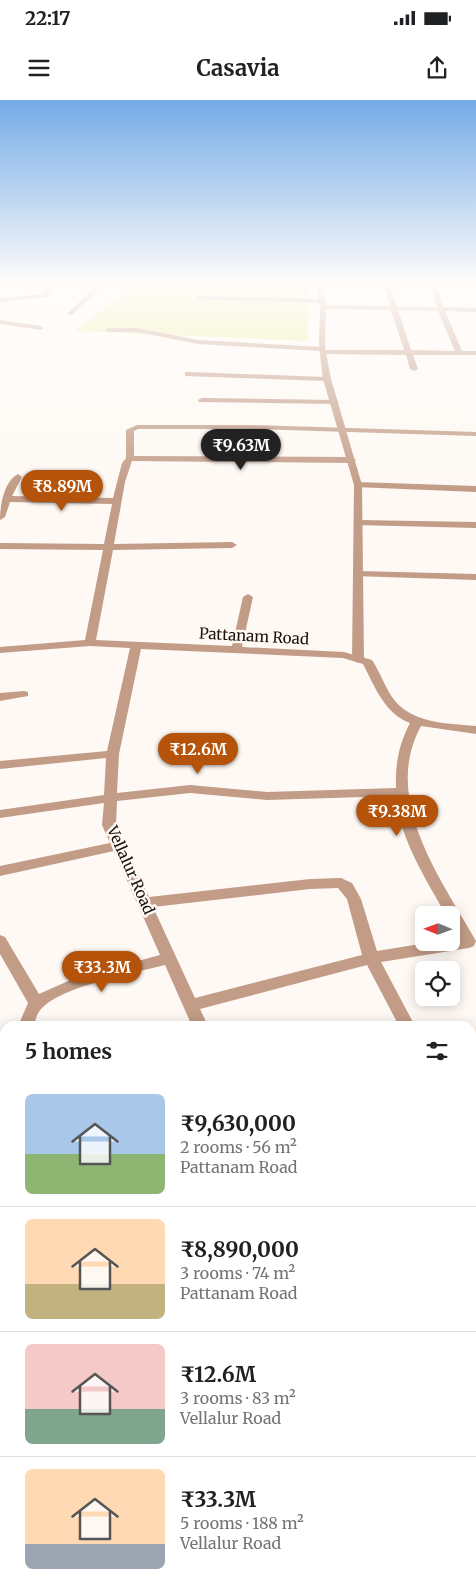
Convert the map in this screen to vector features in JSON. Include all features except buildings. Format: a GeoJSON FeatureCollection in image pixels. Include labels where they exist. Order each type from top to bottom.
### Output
{"type":"FeatureCollection","features":[{"type":"Feature","properties":{"kind":"street"},"geometry":{"type":"LineString","coordinates":[[318,351],[476,353]]}},
{"type":"Feature","properties":{"kind":"street"},"geometry":{"type":"LineString","coordinates":[[323,351],[327,379],[344,430],[358,485],[358,660]]}},
{"type":"Feature","properties":{"kind":"street"},"geometry":{"type":"LineString","coordinates":[[408,352],[414,369]]}},
{"type":"Feature","properties":{"kind":"street"},"geometry":{"type":"LineString","coordinates":[[188,374],[327,379]]}},
{"type":"Feature","properties":{"kind":"street"},"geometry":{"type":"LineString","coordinates":[[202,400],[335,402]]}},
{"type":"Feature","properties":{"kind":"street"},"geometry":{"type":"LineString","coordinates":[[90,643],[126,463],[130,458],[130,430],[137,428],[344,430],[476,434]]}},
{"type":"Feature","properties":{"kind":"street"},"geometry":{"type":"LineString","coordinates":[[130,458],[352,460]]}},
{"type":"Feature","properties":{"kind":"street"},"geometry":{"type":"LineString","coordinates":[[0,517],[6,499],[18,477]]}},
{"type":"Feature","properties":{"kind":"street"},"geometry":{"type":"LineString","coordinates":[[358,485],[476,489]]}},
{"type":"Feature","properties":{"kind":"street"},"geometry":{"type":"LineString","coordinates":[[6,499],[118,501]]}},
{"type":"Feature","properties":{"kind":"street"},"geometry":{"type":"LineString","coordinates":[[358,523],[476,526]]}},
{"type":"Feature","properties":{"kind":"street"},"geometry":{"type":"LineString","coordinates":[[0,546],[232,545]]}},
{"type":"Feature","properties":{"kind":"street"},"geometry":{"type":"LineString","coordinates":[[358,574],[476,577]]}},
{"type":"Feature","properties":{"kind":"street"},"geometry":{"type":"LineString","coordinates":[[236,651],[248,597]]}},
{"type":"Feature","properties":{"kind":"street","name":"Pattanam Road"},"geometry":{"type":"LineString","coordinates":[[0,650],[90,643],[344,655],[368,662],[385,696],[402,715],[436,726],[476,730]]}},
{"type":"Feature","properties":{"kind":"street","name":"Vellalur Road"},"geometry":{"type":"LineString","coordinates":[[136,646],[113,754],[109,825],[198,1021]]}},
{"type":"Feature","properties":{"kind":"street"},"geometry":{"type":"LineString","coordinates":[[0,697],[24,694]]}},
{"type":"Feature","properties":{"kind":"street"},"geometry":{"type":"LineString","coordinates":[[191,1005],[371,958],[469,942],[412,840],[400,792],[405,747],[418,720]]}},
{"type":"Feature","properties":{"kind":"street"},"geometry":{"type":"LineString","coordinates":[[0,765],[113,754]]}},
{"type":"Feature","properties":{"kind":"street"},"geometry":{"type":"LineString","coordinates":[[0,814],[190,788],[267,796],[400,792]]}},
{"type":"Feature","properties":{"kind":"street"},"geometry":{"type":"LineString","coordinates":[[0,871],[118,846]]}},
{"type":"Feature","properties":{"kind":"street"},"geometry":{"type":"LineString","coordinates":[[145,902],[310,884],[341,883],[347,887],[354,899],[371,958],[404,1021]]}},
{"type":"Feature","properties":{"kind":"street"},"geometry":{"type":"LineString","coordinates":[[0,941],[36,1003]]}},
{"type":"Feature","properties":{"kind":"street"},"geometry":{"type":"LineString","coordinates":[[27,1021],[36,1003],[55,991],[170,958]]}}]}
